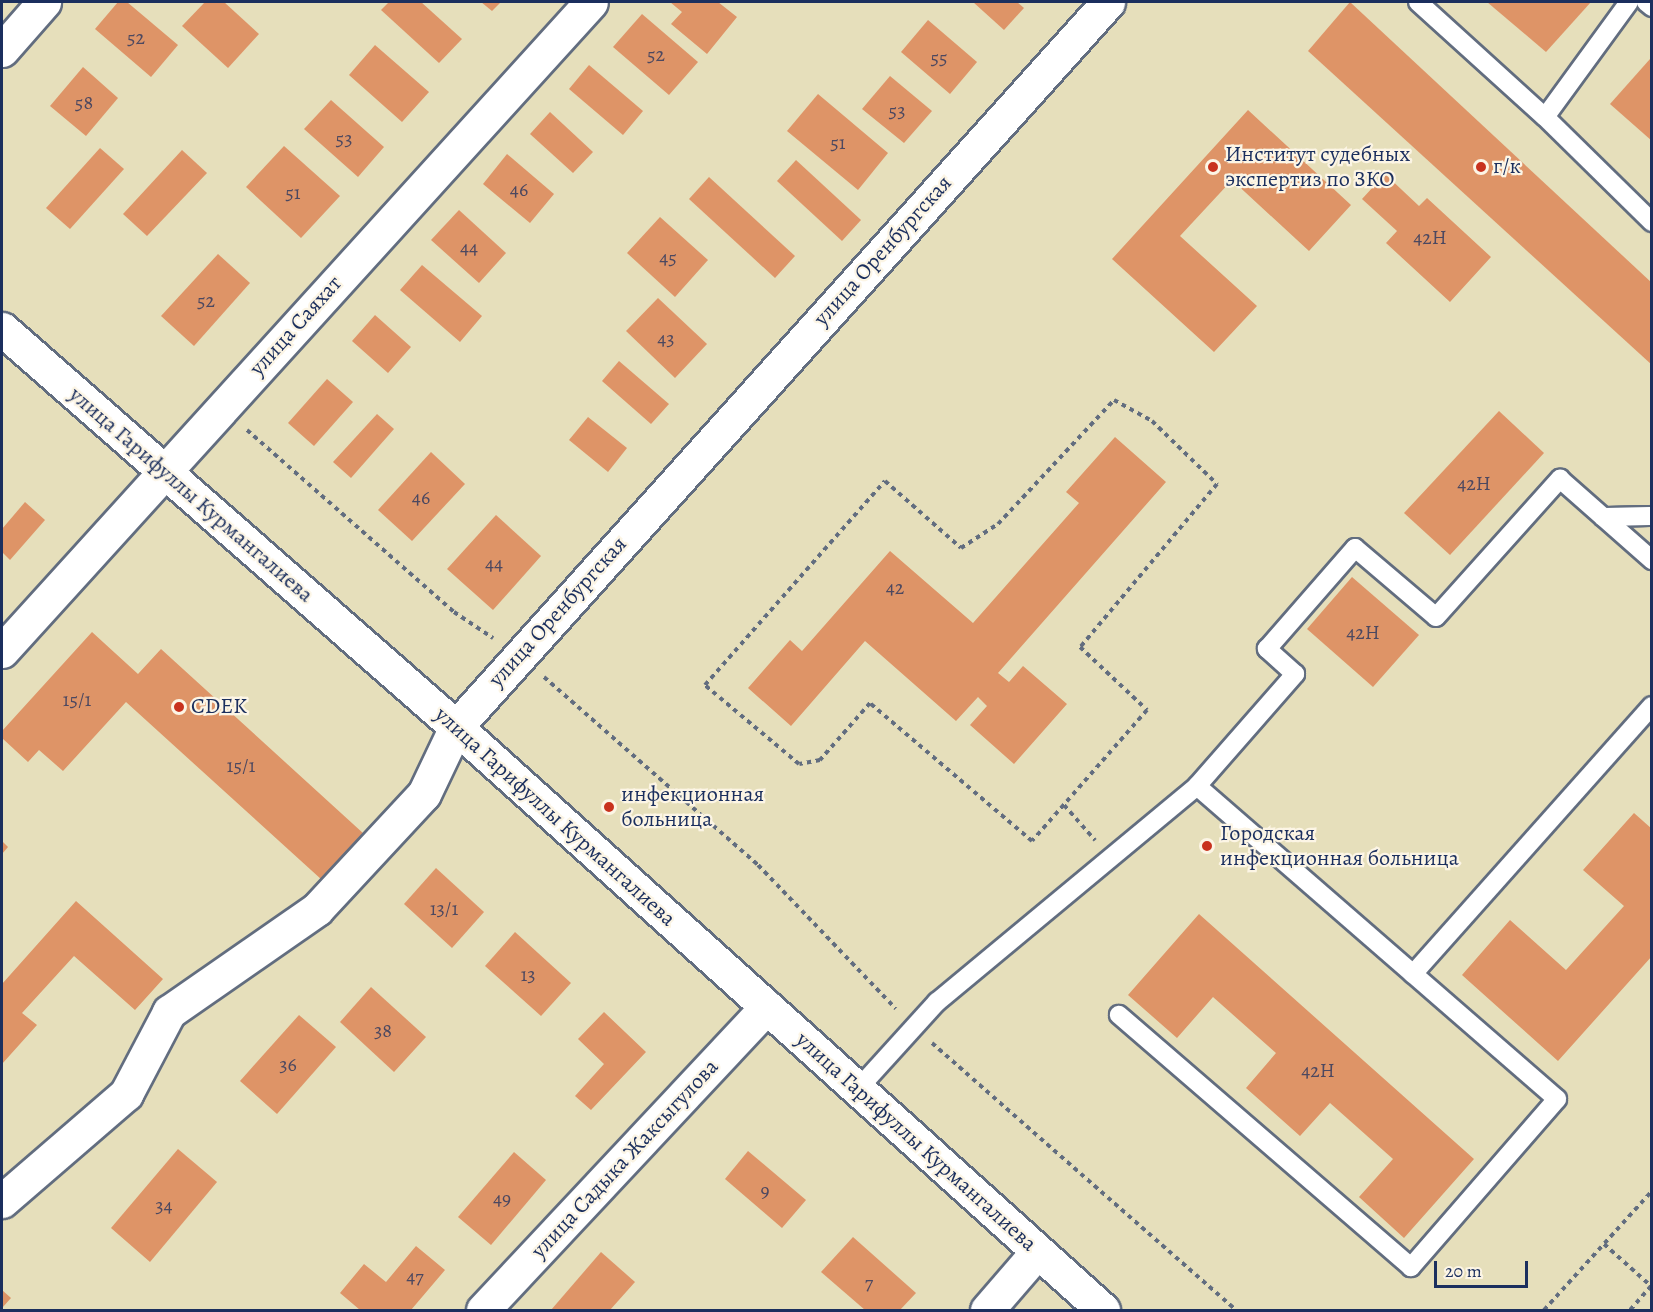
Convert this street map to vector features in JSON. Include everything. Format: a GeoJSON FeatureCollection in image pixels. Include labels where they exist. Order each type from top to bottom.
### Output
{"type":"FeatureCollection","features":[{"type":"Feature","properties":{"kind":"street"},"geometry":{"type":"LineString","coordinates":[[2,50],[44,2]]}},
{"type":"Feature","properties":{"kind":"street","name":"улица Саяхат"},"geometry":{"type":"LineString","coordinates":[[2,651],[591,2]]}},
{"type":"Feature","properties":{"kind":"street","name":"улица Оренбургская"},"geometry":{"type":"LineString","coordinates":[[2,1201],[126,1094],[169,1012],[317,909],[424,794],[456,727],[518,655],[1108,2]]}},
{"type":"Feature","properties":{"kind":"street","name":"улица Гарифуллы Курмангалиева"},"geometry":{"type":"LineString","coordinates":[[2,329],[456,727],[1103,1311]]}},
{"type":"Feature","properties":{"kind":"street","name":"улица Садыка Жаксыгулова"},"geometry":{"type":"LineString","coordinates":[[483,1311],[766,1008]]}},
{"type":"Feature","properties":{"kind":"street"},"geometry":{"type":"LineString","coordinates":[[987,1311],[1037,1252]]}},
{"type":"Feature","properties":{"kind":"lane"},"geometry":{"type":"LineString","coordinates":[[1418,2],[1545,117],[1652,222]]}},
{"type":"Feature","properties":{"kind":"lane"},"geometry":{"type":"LineString","coordinates":[[1545,117],[1629,2]]}},
{"type":"Feature","properties":{"kind":"lane"},"geometry":{"type":"LineString","coordinates":[[1646,2],[1652,7]]}},
{"type":"Feature","properties":{"kind":"lane"},"geometry":{"type":"LineString","coordinates":[[858,1089],[937,1002],[1197,786],[1295,674],[1267,649],[1355,548],[1436,617],[1560,478],[1652,560]]}},
{"type":"Feature","properties":{"kind":"lane"},"geometry":{"type":"LineString","coordinates":[[1603,517],[1652,516]]}},
{"type":"Feature","properties":{"kind":"lane"},"geometry":{"type":"LineString","coordinates":[[1413,974],[1652,706]]}},
{"type":"Feature","properties":{"kind":"lane"},"geometry":{"type":"LineString","coordinates":[[1119,1015],[1411,1268],[1557,1099],[1197,786]]}},
{"type":"Feature","properties":{"kind":"path"},"geometry":{"type":"LineString","coordinates":[[1114,400],[1152,421],[1217,484],[1080,647],[1147,710],[1064,805],[1032,841],[870,704],[820,760],[800,764],[705,685],[885,481],[961,548],[998,524],[1114,400]]}},
{"type":"Feature","properties":{"kind":"path"},"geometry":{"type":"LineString","coordinates":[[223,408],[454,612],[518,655],[758,865],[914,1027],[1236,1311]]}},
{"type":"Feature","properties":{"kind":"path"},"geometry":{"type":"LineString","coordinates":[[1064,805],[1111,857]]}},
{"type":"Feature","properties":{"kind":"path"},"geometry":{"type":"LineString","coordinates":[[1544,1311],[1652,1191]]}},
{"type":"Feature","properties":{"kind":"path"},"geometry":{"type":"LineString","coordinates":[[1604,1244],[1651,1286],[1630,1311]]}},
{"type":"Feature","properties":{"kind":"building"},"geometry":{"type":"Polygon","coordinates":[[[118,2],[127,2],[178,45],[151,77],[95,29],[118,2]]]}},
{"type":"Feature","properties":{"kind":"building"},"geometry":{"type":"Polygon","coordinates":[[[205,2],[224,2],[259,34],[228,68],[182,26],[205,2]]]}},
{"type":"Feature","properties":{"kind":"building"},"geometry":{"type":"Polygon","coordinates":[[[389,2],[421,2],[462,39],[439,63],[381,10],[389,2]]]}},
{"type":"Feature","properties":{"kind":"building"},"geometry":{"type":"Polygon","coordinates":[[[481,2],[501,2],[492,11],[481,2]]]}},
{"type":"Feature","properties":{"kind":"building"},"geometry":{"type":"Polygon","coordinates":[[[670,2],[718,2],[737,17],[707,54],[671,24],[682,12],[670,2]]]}},
{"type":"Feature","properties":{"kind":"building"},"geometry":{"type":"Polygon","coordinates":[[[973,2],[1017,2],[1024,8],[1004,30],[973,2]]]}},
{"type":"Feature","properties":{"kind":"building","name":"г/к"},"geometry":{"type":"Polygon","coordinates":[[[1350,2],[1652,283],[1652,365],[1308,51],[1350,2]]]}},
{"type":"Feature","properties":{"kind":"building"},"geometry":{"type":"Polygon","coordinates":[[[1487,2],[1591,2],[1546,52],[1487,2]]]}},
{"type":"Feature","properties":{"kind":"building"},"geometry":{"type":"Polygon","coordinates":[[[642,14],[698,62],[669,95],[613,47],[642,14]]]}},
{"type":"Feature","properties":{"kind":"building"},"geometry":{"type":"Polygon","coordinates":[[[928,20],[977,62],[950,94],[901,52],[928,20]]]}},
{"type":"Feature","properties":{"kind":"building"},"geometry":{"type":"Polygon","coordinates":[[[375,45],[429,92],[402,122],[349,75],[375,45]]]}},
{"type":"Feature","properties":{"kind":"building"},"geometry":{"type":"Polygon","coordinates":[[[1650,59],[1652,60],[1652,141],[1610,104],[1650,59]]]}},
{"type":"Feature","properties":{"kind":"building"},"geometry":{"type":"Polygon","coordinates":[[[589,65],[643,111],[623,135],[569,89],[589,65]]]}},
{"type":"Feature","properties":{"kind":"building"},"geometry":{"type":"Polygon","coordinates":[[[83,67],[118,98],[86,136],[50,106],[83,67]]]}},
{"type":"Feature","properties":{"kind":"building"},"geometry":{"type":"Polygon","coordinates":[[[890,76],[932,111],[904,143],[862,109],[890,76]]]}},
{"type":"Feature","properties":{"kind":"building"},"geometry":{"type":"Polygon","coordinates":[[[818,94],[888,153],[858,190],[787,131],[818,94]]]}},
{"type":"Feature","properties":{"kind":"building"},"geometry":{"type":"Polygon","coordinates":[[[331,100],[384,147],[358,177],[304,129],[331,100]]]}},
{"type":"Feature","properties":{"kind":"building"},"geometry":{"type":"Polygon","coordinates":[[[1248,110],[1351,205],[1309,251],[1232,180],[1180,236],[1257,306],[1214,352],[1112,259],[1248,110]]]}},
{"type":"Feature","properties":{"kind":"building"},"geometry":{"type":"Polygon","coordinates":[[[550,112],[593,152],[573,173],[530,134],[550,112]]]}},
{"type":"Feature","properties":{"kind":"building"},"geometry":{"type":"Polygon","coordinates":[[[284,146],[340,196],[301,238],[246,187],[284,146]]]}},
{"type":"Feature","properties":{"kind":"building"},"geometry":{"type":"Polygon","coordinates":[[[100,148],[124,169],[70,229],[46,208],[100,148]]]}},
{"type":"Feature","properties":{"kind":"building"},"geometry":{"type":"Polygon","coordinates":[[[182,150],[207,173],[147,236],[123,214],[182,150]]]}},
{"type":"Feature","properties":{"kind":"building"},"geometry":{"type":"Polygon","coordinates":[[[507,154],[554,194],[530,223],[483,184],[507,154]]]}},
{"type":"Feature","properties":{"kind":"building"},"geometry":{"type":"Polygon","coordinates":[[[796,160],[861,220],[842,241],[777,181],[796,160]]]}},
{"type":"Feature","properties":{"kind":"building"},"geometry":{"type":"Polygon","coordinates":[[[1385,174],[1419,206],[1427,198],[1491,257],[1450,302],[1386,243],[1397,231],[1362,199],[1385,174]]]}},
{"type":"Feature","properties":{"kind":"building"},"geometry":{"type":"Polygon","coordinates":[[[709,177],[795,256],[775,278],[689,199],[709,177]]]}},
{"type":"Feature","properties":{"kind":"building"},"geometry":{"type":"Polygon","coordinates":[[[459,210],[506,253],[479,283],[431,240],[459,210]]]}},
{"type":"Feature","properties":{"kind":"building"},"geometry":{"type":"Polygon","coordinates":[[[660,217],[708,260],[675,297],[627,253],[660,217]]]}},
{"type":"Feature","properties":{"kind":"building"},"geometry":{"type":"Polygon","coordinates":[[[218,254],[250,283],[194,346],[161,316],[218,254]]]}},
{"type":"Feature","properties":{"kind":"building"},"geometry":{"type":"Polygon","coordinates":[[[422,265],[482,316],[460,342],[400,290],[422,265]]]}},
{"type":"Feature","properties":{"kind":"building"},"geometry":{"type":"Polygon","coordinates":[[[658,298],[707,344],[675,378],[626,331],[658,298]]]}},
{"type":"Feature","properties":{"kind":"building"},"geometry":{"type":"Polygon","coordinates":[[[375,315],[411,347],[388,373],[352,341],[375,315]]]}},
{"type":"Feature","properties":{"kind":"building"},"geometry":{"type":"Polygon","coordinates":[[[619,361],[669,404],[651,424],[602,381],[619,361]]]}},
{"type":"Feature","properties":{"kind":"building"},"geometry":{"type":"Polygon","coordinates":[[[327,379],[353,402],[314,446],[288,423],[327,379]]]}},
{"type":"Feature","properties":{"kind":"building"},"geometry":{"type":"Polygon","coordinates":[[[1499,411],[1544,453],[1450,555],[1404,513],[1499,411]]]}},
{"type":"Feature","properties":{"kind":"building"},"geometry":{"type":"Polygon","coordinates":[[[377,414],[394,429],[351,478],[333,462],[377,414]]]}},
{"type":"Feature","properties":{"kind":"building"},"geometry":{"type":"Polygon","coordinates":[[[588,417],[627,448],[608,472],[569,440],[588,417]]]}},
{"type":"Feature","properties":{"kind":"building"},"geometry":{"type":"Polygon","coordinates":[[[1115,437],[1166,482],[998,673],[1009,682],[1023,666],[1067,704],[1014,764],[970,725],[987,706],[978,697],[956,721],[865,641],[791,726],[748,688],[790,640],[802,651],[890,551],[973,623],[1079,503],[1066,492],[1115,437]]]}},
{"type":"Feature","properties":{"kind":"building"},"geometry":{"type":"Polygon","coordinates":[[[431,452],[465,484],[412,541],[378,510],[431,452]]]}},
{"type":"Feature","properties":{"kind":"building"},"geometry":{"type":"Polygon","coordinates":[[[25,502],[45,520],[10,560],[2,552],[2,529],[25,502]]]}},
{"type":"Feature","properties":{"kind":"building"},"geometry":{"type":"Polygon","coordinates":[[[496,515],[541,556],[493,610],[447,569],[496,515]]]}},
{"type":"Feature","properties":{"kind":"building"},"geometry":{"type":"Polygon","coordinates":[[[1352,577],[1419,635],[1373,687],[1307,629],[1352,577]]]}},
{"type":"Feature","properties":{"kind":"building"},"geometry":{"type":"Polygon","coordinates":[[[92,632],[138,674],[161,649],[364,834],[322,880],[126,702],[63,771],[39,750],[28,762],[2,738],[2,731],[92,632]]]}},
{"type":"Feature","properties":{"kind":"building"},"geometry":{"type":"Polygon","coordinates":[[[1634,813],[1652,829],[1652,956],[1558,1061],[1462,975],[1510,920],[1566,970],[1624,906],[1583,870],[1634,813]]]}},
{"type":"Feature","properties":{"kind":"building"},"geometry":{"type":"Polygon","coordinates":[[[2,841],[8,847],[2,854],[2,841]]]}},
{"type":"Feature","properties":{"kind":"building"},"geometry":{"type":"Polygon","coordinates":[[[436,868],[484,912],[452,948],[404,904],[436,868]]]}},
{"type":"Feature","properties":{"kind":"building"},"geometry":{"type":"Polygon","coordinates":[[[76,901],[163,979],[135,1010],[74,956],[22,1013],[37,1025],[2,1064],[2,984],[76,901]]]}},
{"type":"Feature","properties":{"kind":"building"},"geometry":{"type":"Polygon","coordinates":[[[1199,914],[1474,1159],[1404,1238],[1359,1197],[1393,1159],[1330,1103],[1300,1136],[1246,1088],[1276,1053],[1213,997],[1177,1038],[1128,995],[1199,914]]]}},
{"type":"Feature","properties":{"kind":"building"},"geometry":{"type":"Polygon","coordinates":[[[515,932],[571,983],[541,1016],[485,966],[515,932]]]}},
{"type":"Feature","properties":{"kind":"building"},"geometry":{"type":"Polygon","coordinates":[[[371,987],[426,1037],[394,1072],[340,1022],[371,987]]]}},
{"type":"Feature","properties":{"kind":"building"},"geometry":{"type":"Polygon","coordinates":[[[604,1012],[646,1052],[591,1110],[575,1096],[604,1064],[578,1039],[604,1012]]]}},
{"type":"Feature","properties":{"kind":"building"},"geometry":{"type":"Polygon","coordinates":[[[299,1015],[336,1047],[277,1114],[240,1081],[299,1015]]]}},
{"type":"Feature","properties":{"kind":"building"},"geometry":{"type":"Polygon","coordinates":[[[178,1149],[217,1182],[150,1262],[111,1228],[178,1149]]]}},
{"type":"Feature","properties":{"kind":"building"},"geometry":{"type":"Polygon","coordinates":[[[748,1151],[806,1200],[782,1228],[725,1179],[748,1151]]]}},
{"type":"Feature","properties":{"kind":"building"},"geometry":{"type":"Polygon","coordinates":[[[514,1152],[546,1180],[491,1245],[458,1217],[514,1152]]]}},
{"type":"Feature","properties":{"kind":"building"},"geometry":{"type":"Polygon","coordinates":[[[853,1237],[916,1293],[900,1310],[865,1310],[821,1272],[853,1237]]]}},
{"type":"Feature","properties":{"kind":"building"},"geometry":{"type":"Polygon","coordinates":[[[416,1246],[445,1270],[411,1310],[360,1310],[340,1293],[364,1264],[386,1282],[416,1246]]]}},
{"type":"Feature","properties":{"kind":"building"},"geometry":{"type":"Polygon","coordinates":[[[601,1252],[635,1282],[610,1310],[551,1310],[601,1252]]]}},
{"type":"Feature","properties":{"kind":"building"},"geometry":{"type":"Polygon","coordinates":[[[2,1290],[11,1298],[2,1308],[2,1290]]]}},
{"type":"Feature","properties":{"kind":"place","name":"Институт судебных экспертиз по ЗКО"},"geometry":{"type":"Point","coordinates":[1213,167]}},
{"type":"Feature","properties":{"kind":"place","name":"г/к"},"geometry":{"type":"Point","coordinates":[1481,167]}},
{"type":"Feature","properties":{"kind":"place","name":"CDEK"},"geometry":{"type":"Point","coordinates":[179,707]}},
{"type":"Feature","properties":{"kind":"place","name":"инфекционная больница"},"geometry":{"type":"Point","coordinates":[609,807]}},
{"type":"Feature","properties":{"kind":"place","name":"Городская инфекционная больница"},"geometry":{"type":"Point","coordinates":[1207,846]}}]}
